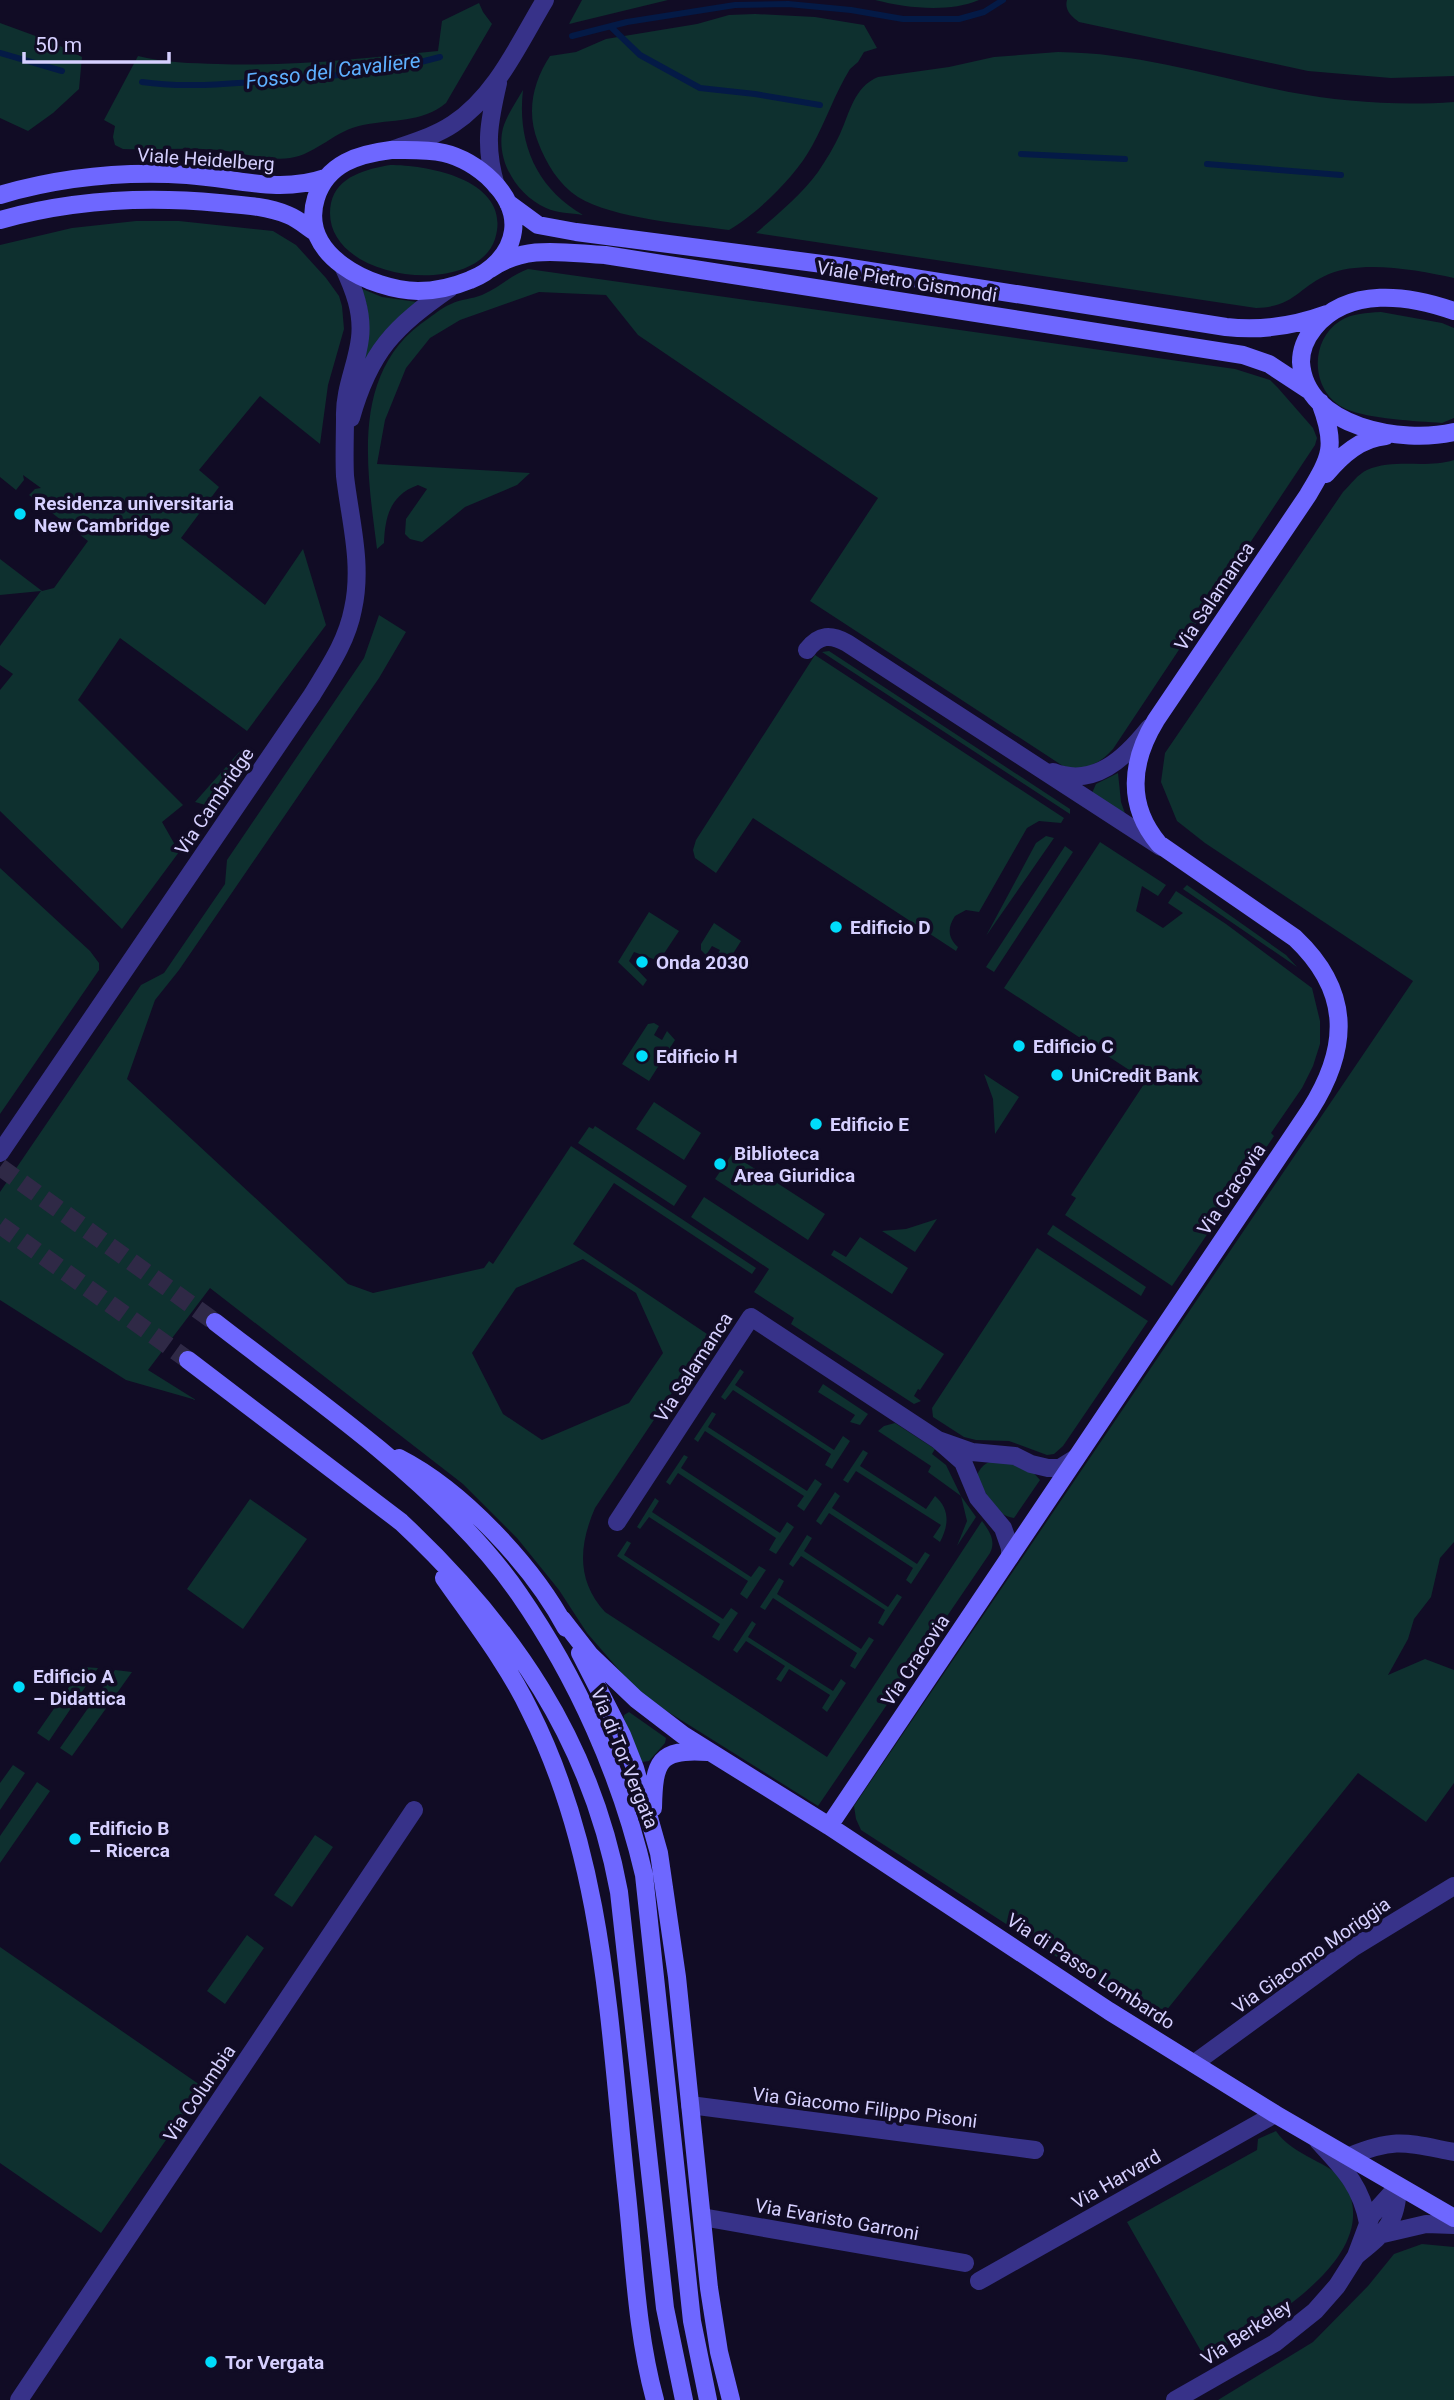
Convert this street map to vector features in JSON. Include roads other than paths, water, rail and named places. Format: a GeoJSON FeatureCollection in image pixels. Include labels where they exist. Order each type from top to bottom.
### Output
{"type":"FeatureCollection","features":[{"type":"Feature","properties":{"kind":"street"},"geometry":{"type":"LineString","coordinates":[[315,232],[313,206],[325,178],[352,158],[391,150],[454,123],[482,99],[499,77],[545,0]]}},
{"type":"Feature","properties":{"kind":"street"},"geometry":{"type":"LineString","coordinates":[[496,186],[488,156],[487,138],[499,77]]}},
{"type":"Feature","properties":{"kind":"street"},"geometry":{"type":"LineString","coordinates":[[0,220],[90,202],[185,201],[237,204],[279,212],[299,220],[315,232],[326,249],[343,266],[369,280],[399,288],[450,288],[490,270],[504,253],[512,236],[513,217],[508,203],[496,186],[475,167],[451,155],[429,150],[391,150]]}},
{"type":"Feature","properties":{"kind":"street","name":"Viale Heidelberg"},"geometry":{"type":"LineString","coordinates":[[0,195],[68,179],[110,175],[187,175],[284,186],[302,185],[325,178]]}},
{"type":"Feature","properties":{"kind":"street","name":"Viale Pietro Gismondi"},"geometry":{"type":"LineString","coordinates":[[508,203],[538,225],[565,231],[838,266],[1226,327],[1255,329],[1284,326],[1327,314],[1345,304],[1373,298],[1404,299],[1454,311]]}},
{"type":"Feature","properties":{"kind":"street","name":"Viale Pietro Gismondi"},"geometry":{"type":"LineString","coordinates":[[490,270],[512,256],[524,253],[605,255],[1243,355],[1269,364],[1337,415],[1356,425],[1397,435]]}},
{"type":"Feature","properties":{"kind":"street","name":"Via Cambridge"},"geometry":{"type":"LineString","coordinates":[[0,1153],[312,695],[343,642],[354,608],[357,574],[345,475],[344,415],[361,325],[355,293],[343,266]]}},
{"type":"Feature","properties":{"kind":"street","name":"Via Cambridge"},"geometry":{"type":"LineString","coordinates":[[346,439],[367,375],[385,343],[405,320],[450,288]]}},
{"type":"Feature","properties":{"kind":"street"},"geometry":{"type":"LineString","coordinates":[[1308,495],[1329,460],[1330,433],[1302,367],[1302,351],[1311,331],[1327,314]]}},
{"type":"Feature","properties":{"kind":"street"},"geometry":{"type":"LineString","coordinates":[[1308,495],[1358,444],[1376,436],[1454,432]]}},
{"type":"Feature","properties":{"kind":"street","name":"Via Salamanca"},"geometry":{"type":"LineString","coordinates":[[1156,720],[1308,495]]}},
{"type":"Feature","properties":{"kind":"street"},"geometry":{"type":"LineString","coordinates":[[807,650],[819,638],[836,637],[1172,855]]}},
{"type":"Feature","properties":{"kind":"street"},"geometry":{"type":"LineString","coordinates":[[1029,762],[1069,777],[1096,774],[1122,757],[1156,720]]}},
{"type":"Feature","properties":{"kind":"street","name":"Via Cracovia"},"geometry":{"type":"LineString","coordinates":[[829,1826],[1310,1110],[1325,1087],[1335,1059],[1339,1032],[1338,1005],[1328,978],[1313,955],[1295,938],[1172,855],[1150,833],[1137,797],[1138,760],[1144,740],[1156,720]]}},
{"type":"Feature","properties":{"kind":"street","name":"Via Salamanca"},"geometry":{"type":"LineString","coordinates":[[617,1522],[751,1317],[938,1440],[963,1462],[978,1498],[1006,1532],[1010,1557]]}},
{"type":"Feature","properties":{"kind":"street","name":"Via di Tor Vergata"},"geometry":{"type":"LineString","coordinates":[[215,1322],[380,1449],[452,1517],[494,1562],[519,1594],[573,1685],[603,1750],[625,1804],[645,1882],[690,2309],[708,2400]]}},
{"type":"Feature","properties":{"kind":"street"},"geometry":{"type":"LineString","coordinates":[[188,1360],[351,1484],[444,1563],[488,1613],[537,1679],[576,1751],[609,1843],[619,1892],[665,2308],[684,2400]]}},
{"type":"Feature","properties":{"kind":"street","name":"Via Salamanca"},"geometry":{"type":"LineString","coordinates":[[938,1440],[972,1452],[1015,1455],[1031,1464],[1048,1468],[1060,1468],[1076,1458]]}},
{"type":"Feature","properties":{"kind":"street"},"geometry":{"type":"LineString","coordinates":[[380,1449],[436,1479],[463,1503],[522,1564],[562,1619]]}},
{"type":"Feature","properties":{"kind":"street"},"geometry":{"type":"LineString","coordinates":[[1031,1464],[1040,1471],[1047,1484],[1047,1502]]}},
{"type":"Feature","properties":{"kind":"street"},"geometry":{"type":"LineString","coordinates":[[991,1514],[1011,1525],[1027,1524],[1035,1519]]}},
{"type":"Feature","properties":{"kind":"street"},"geometry":{"type":"LineString","coordinates":[[416,1537],[499,1657],[529,1709],[558,1775],[587,1867],[601,1946],[641,2318],[655,2400]]}},
{"type":"Feature","properties":{"kind":"street","name":"Via di Tor Vergata"},"geometry":{"type":"LineString","coordinates":[[562,1619],[622,1735],[653,1829],[677,1977],[713,2320],[730,2400]]}},
{"type":"Feature","properties":{"kind":"street","name":"Via di Passo Lombardo"},"geometry":{"type":"LineString","coordinates":[[562,1619],[590,1655],[641,1704],[709,1752],[829,1826],[1110,2011],[1314,2137],[1454,2218]]}},
{"type":"Feature","properties":{"kind":"street"},"geometry":{"type":"LineString","coordinates":[[653,1829],[654,1783],[658,1766],[665,1758],[680,1751],[709,1752]]}},
{"type":"Feature","properties":{"kind":"street","name":"Via Columbia"},"geometry":{"type":"LineString","coordinates":[[19,2400],[414,1810]]}},
{"type":"Feature","properties":{"kind":"street","name":"Via Giacomo Moriggia"},"geometry":{"type":"LineString","coordinates":[[1196,2063],[1354,1947],[1454,1886]]}},
{"type":"Feature","properties":{"kind":"street","name":"Via Giacomo Filippo Pisoni"},"geometry":{"type":"LineString","coordinates":[[690,2105],[1035,2150]]}},
{"type":"Feature","properties":{"kind":"street","name":"Via Harvard"},"geometry":{"type":"LineString","coordinates":[[979,2281],[1275,2113]]}},
{"type":"Feature","properties":{"kind":"street"},"geometry":{"type":"LineString","coordinates":[[1314,2137],[1351,2177],[1362,2200],[1368,2223]]}},
{"type":"Feature","properties":{"kind":"street"},"geometry":{"type":"LineString","coordinates":[[1350,2156],[1379,2144],[1398,2142],[1454,2152]]}},
{"type":"Feature","properties":{"kind":"street","name":"Via Berkeley"},"geometry":{"type":"LineString","coordinates":[[1175,2400],[1264,2349],[1301,2324],[1337,2286],[1356,2256],[1368,2223],[1378,2207],[1398,2186]]}},
{"type":"Feature","properties":{"kind":"street","name":"Via Berkeley"},"geometry":{"type":"LineString","coordinates":[[1356,2256],[1383,2234],[1394,2218],[1398,2186]]}},
{"type":"Feature","properties":{"kind":"street","name":"Via Evaristo Garroni"},"geometry":{"type":"LineString","coordinates":[[702,2217],[965,2263]]}},
{"type":"Feature","properties":{"kind":"street"},"geometry":{"type":"LineString","coordinates":[[1383,2234],[1413,2226],[1454,2225]]}},
{"type":"Feature","properties":{"kind":"waterway","name":"Fosso del Cavaliere"},"geometry":{"type":"LineString","coordinates":[[572,36],[627,22],[735,5],[788,4],[851,10],[903,19],[959,19],[984,12],[1003,0]]}},
{"type":"Feature","properties":{"kind":"waterway"},"geometry":{"type":"LineString","coordinates":[[611,27],[640,55],[700,88],[820,105]]}},
{"type":"Feature","properties":{"kind":"waterway","name":"Fosso del Cavaliere"},"geometry":{"type":"LineString","coordinates":[[0,53],[62,71]]}},
{"type":"Feature","properties":{"kind":"waterway","name":"Fosso del Cavaliere"},"geometry":{"type":"LineString","coordinates":[[142,82],[204,85],[309,78],[375,71],[440,57]]}},
{"type":"Feature","properties":{"kind":"waterway"},"geometry":{"type":"LineString","coordinates":[[1021,154],[1125,159]]}},
{"type":"Feature","properties":{"kind":"waterway"},"geometry":{"type":"LineString","coordinates":[[1207,164],[1341,175]]}},
{"type":"Feature","properties":{"kind":"tunnel"},"geometry":{"type":"LineString","coordinates":[[0,1167],[215,1322]]}},
{"type":"Feature","properties":{"kind":"tunnel"},"geometry":{"type":"LineString","coordinates":[[0,1225],[188,1360]]}},
{"type":"Feature","properties":{"kind":"place","name":"Residenza universitaria New Cambridge"},"geometry":{"type":"Point","coordinates":[20,514]}},
{"type":"Feature","properties":{"kind":"place","name":"Edificio D"},"geometry":{"type":"Point","coordinates":[836,927]}},
{"type":"Feature","properties":{"kind":"place","name":"Onda 2030"},"geometry":{"type":"Point","coordinates":[642,962]}},
{"type":"Feature","properties":{"kind":"place","name":"Edificio C"},"geometry":{"type":"Point","coordinates":[1019,1046]}},
{"type":"Feature","properties":{"kind":"place","name":"Edificio H"},"geometry":{"type":"Point","coordinates":[642,1056]}},
{"type":"Feature","properties":{"kind":"place","name":"UniCredit Bank"},"geometry":{"type":"Point","coordinates":[1057,1075]}},
{"type":"Feature","properties":{"kind":"place","name":"Edificio E"},"geometry":{"type":"Point","coordinates":[816,1124]}},
{"type":"Feature","properties":{"kind":"place","name":"Biblioteca Area Giuridica"},"geometry":{"type":"Point","coordinates":[720,1164]}},
{"type":"Feature","properties":{"kind":"place","name":"Edificio A – Didattica"},"geometry":{"type":"Point","coordinates":[19,1687]}},
{"type":"Feature","properties":{"kind":"place","name":"Edificio B – Ricerca"},"geometry":{"type":"Point","coordinates":[75,1839]}},
{"type":"Feature","properties":{"kind":"place","name":"Tor Vergata"},"geometry":{"type":"Point","coordinates":[211,2362]}}]}
